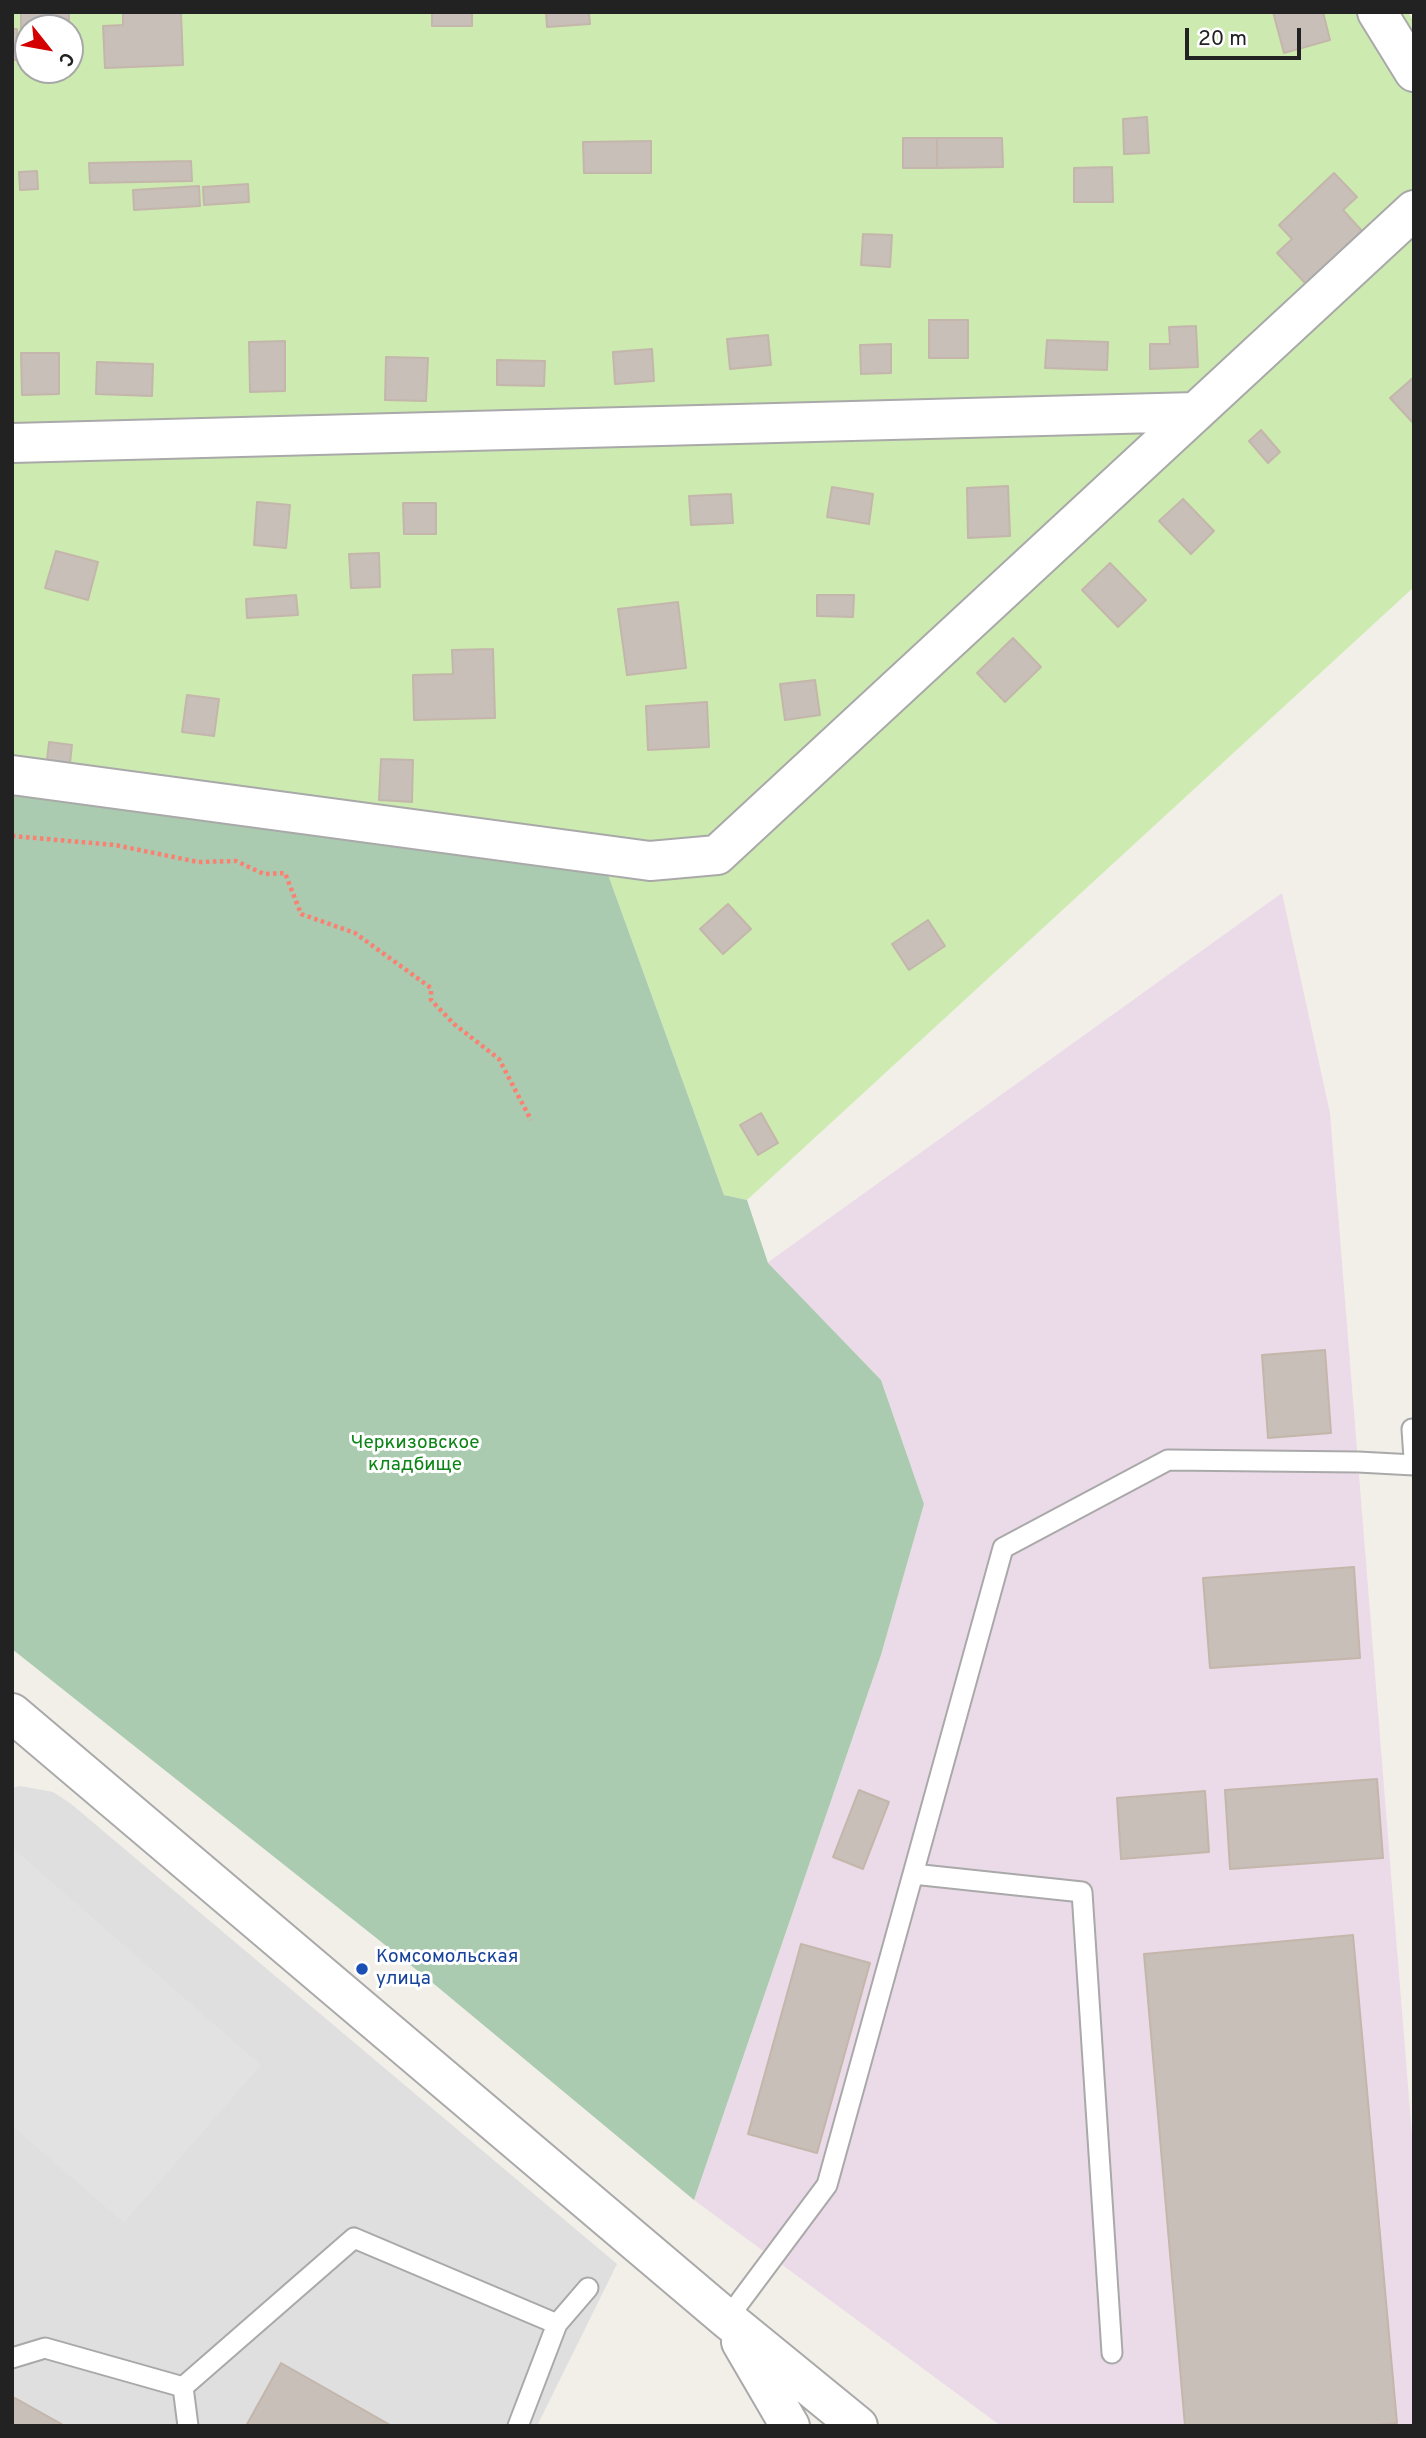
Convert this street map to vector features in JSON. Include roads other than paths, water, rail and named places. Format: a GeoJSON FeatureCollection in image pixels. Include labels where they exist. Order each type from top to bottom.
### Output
{"type":"FeatureCollection","features":[{"type":"Feature","properties":{"kind":"street"},"geometry":{"type":"LineString","coordinates":[[1377,12],[1414,72]]}},
{"type":"Feature","properties":{"kind":"street"},"geometry":{"type":"LineString","coordinates":[[12,775],[650,861],[718,855],[1414,210]]}},
{"type":"Feature","properties":{"kind":"street"},"geometry":{"type":"LineString","coordinates":[[12,443],[1196,412]]}},
{"type":"Feature","properties":{"kind":"street"},"geometry":{"type":"LineString","coordinates":[[18,1728],[858,2426]]}},
{"type":"Feature","properties":{"kind":"street"},"geometry":{"type":"LineString","coordinates":[[727,2319],[766,2381],[790,2426]]}},
{"type":"Feature","properties":{"kind":"lane"},"geometry":{"type":"LineString","coordinates":[[1414,1429],[1414,1458]]}},
{"type":"Feature","properties":{"kind":"lane"},"geometry":{"type":"LineString","coordinates":[[727,2319],[827,2185],[1003,1548],[1168,1460],[1414,1465]]}},
{"type":"Feature","properties":{"kind":"lane"},"geometry":{"type":"LineString","coordinates":[[913,1874],[1082,1892],[1112,2353]]}},
{"type":"Feature","properties":{"kind":"lane"},"geometry":{"type":"LineString","coordinates":[[183,2387],[354,2238],[557,2324]]}},
{"type":"Feature","properties":{"kind":"lane"},"geometry":{"type":"LineString","coordinates":[[518,2426],[557,2324],[588,2288]]}},
{"type":"Feature","properties":{"kind":"lane"},"geometry":{"type":"LineString","coordinates":[[12,2358],[45,2348],[183,2387]]}},
{"type":"Feature","properties":{"kind":"lane"},"geometry":{"type":"LineString","coordinates":[[183,2387],[188,2426]]}},
{"type":"Feature","properties":{"kind":"place","name":"Комсомольская улица"},"geometry":{"type":"Point","coordinates":[362,1969]}},
{"type":"Feature","properties":{"kind":"park label","name":"Черкизовское кладбище"},"geometry":{"type":"Point","coordinates":[415,1455]}}]}
